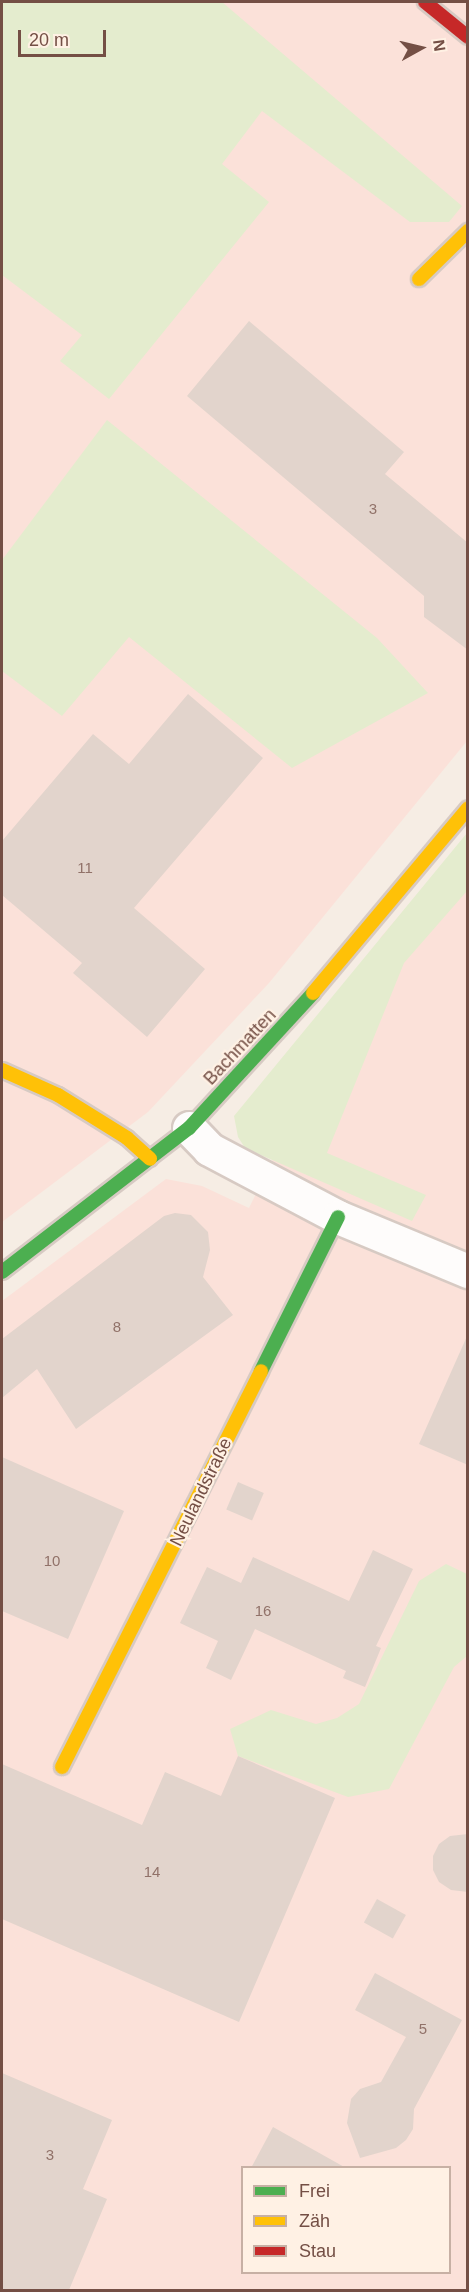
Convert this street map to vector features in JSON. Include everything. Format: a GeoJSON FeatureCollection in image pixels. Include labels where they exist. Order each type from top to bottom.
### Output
{"type":"FeatureCollection","features":[{"type":"Feature","properties":{"kind":"street"},"geometry":{"type":"LineString","coordinates":[[425,2],[468,37]]}},
{"type":"Feature","properties":{"kind":"street"},"geometry":{"type":"LineString","coordinates":[[419,279],[468,231]]}},
{"type":"Feature","properties":{"kind":"street","name":"Bachmatten"},"geometry":{"type":"LineString","coordinates":[[2,1272],[189,1128],[285,1027],[468,807]]}},
{"type":"Feature","properties":{"kind":"street"},"geometry":{"type":"LineString","coordinates":[[2,1070],[58,1095],[127,1138],[150,1160]]}},
{"type":"Feature","properties":{"kind":"street"},"geometry":{"type":"LineString","coordinates":[[189,1128],[209,1149],[338,1217],[468,1271]]}},
{"type":"Feature","properties":{"kind":"street","name":"Neulandstraße"},"geometry":{"type":"LineString","coordinates":[[63,1767],[338,1217]]}},
{"type":"Feature","properties":{"kind":"shaded area"},"geometry":{"type":"Polygon","coordinates":[[[2,2],[467,2],[467,741],[269,983],[148,1112],[2,1222],[2,2]]]}},
{"type":"Feature","properties":{"kind":"shaded area"},"geometry":{"type":"Polygon","coordinates":[[[467,837],[467,2290],[2,2290],[2,1301],[166,1179],[202,1186],[249,1208],[381,937],[467,837]]]}},
{"type":"Feature","properties":{"kind":"green space"},"geometry":{"type":"Polygon","coordinates":[[[2,2],[222,2],[462,206],[449,222],[410,222],[262,111],[222,164],[269,202],[109,399],[60,361],[82,335],[2,275],[2,2]]]}},
{"type":"Feature","properties":{"kind":"green space"},"geometry":{"type":"Polygon","coordinates":[[[107,420],[377,638],[428,693],[292,768],[129,637],[62,716],[2,671],[2,560],[107,420]]]}},
{"type":"Feature","properties":{"kind":"green space"},"geometry":{"type":"Polygon","coordinates":[[[467,833],[467,891],[404,963],[327,1153],[426,1195],[412,1221],[245,1148],[238,1137],[234,1116],[467,833]]]}},
{"type":"Feature","properties":{"kind":"green space"},"geometry":{"type":"Polygon","coordinates":[[[446,1564],[467,1574],[467,1656],[454,1667],[389,1789],[348,1797],[238,1756],[230,1729],[271,1710],[316,1724],[337,1718],[359,1704],[419,1581],[446,1564]]]}},
{"type":"Feature","properties":{"kind":"building"},"geometry":{"type":"Polygon","coordinates":[[[249,321],[404,452],[385,474],[468,543],[468,650],[424,617],[424,596],[187,396],[249,321]]]}},
{"type":"Feature","properties":{"kind":"building"},"geometry":{"type":"Polygon","coordinates":[[[188,694],[263,758],[134,908],[205,969],[147,1037],[73,973],[82,963],[2,895],[2,841],[93,734],[129,764],[188,694]]]}},
{"type":"Feature","properties":{"kind":"building"},"geometry":{"type":"Polygon","coordinates":[[[175,1213],[191,1215],[208,1232],[210,1250],[203,1277],[233,1315],[76,1429],[37,1369],[2,1398],[2,1339],[164,1216],[175,1213]]]}},
{"type":"Feature","properties":{"kind":"building"},"geometry":{"type":"Polygon","coordinates":[[[468,1334],[468,1465],[419,1444],[468,1334]]]}},
{"type":"Feature","properties":{"kind":"building"},"geometry":{"type":"Polygon","coordinates":[[[2,1457],[124,1511],[68,1639],[2,1611],[2,1457]]]}},
{"type":"Feature","properties":{"kind":"building"},"geometry":{"type":"Polygon","coordinates":[[[238,1482],[264,1493],[252,1521],[226,1510],[238,1482]]]}},
{"type":"Feature","properties":{"kind":"building"},"geometry":{"type":"Polygon","coordinates":[[[373,1550],[413,1569],[376,1646],[381,1648],[365,1687],[343,1678],[346,1671],[255,1629],[231,1680],[206,1668],[218,1641],[180,1623],[207,1567],[241,1583],[253,1557],[349,1601],[373,1550]]]}},
{"type":"Feature","properties":{"kind":"building"},"geometry":{"type":"Polygon","coordinates":[[[238,1756],[335,1798],[239,2022],[2,1919],[2,1764],[142,1825],[165,1772],[221,1796],[238,1756]]]}},
{"type":"Feature","properties":{"kind":"building"},"geometry":{"type":"Polygon","coordinates":[[[468,1834],[468,1892],[451,1890],[439,1882],[433,1870],[433,1856],[439,1844],[450,1836],[468,1834]]]}},
{"type":"Feature","properties":{"kind":"building"},"geometry":{"type":"Polygon","coordinates":[[[377,1899],[406,1915],[393,1939],[364,1923],[377,1899]]]}},
{"type":"Feature","properties":{"kind":"building"},"geometry":{"type":"Polygon","coordinates":[[[375,1973],[462,2020],[414,2109],[413,2129],[406,2140],[396,2148],[360,2158],[347,2123],[351,2099],[360,2089],[381,2082],[406,2037],[355,2010],[375,1973]]]}},
{"type":"Feature","properties":{"kind":"building"},"geometry":{"type":"Polygon","coordinates":[[[2,2073],[112,2120],[83,2189],[107,2199],[69,2290],[2,2290],[2,2073]]]}},
{"type":"Feature","properties":{"kind":"building"},"geometry":{"type":"Polygon","coordinates":[[[273,2127],[342,2166],[252,2166],[273,2127]]]}},
{"type":"Feature","properties":{"kind":"traffic: fast"},"geometry":{"type":"LineString","coordinates":[[2,1272],[189,1128],[313,993]]}},
{"type":"Feature","properties":{"kind":"traffic: fast"},"geometry":{"type":"LineString","coordinates":[[261,1371],[338,1217]]}},
{"type":"Feature","properties":{"kind":"traffic: slow"},"geometry":{"type":"LineString","coordinates":[[419,279],[468,231]]}},
{"type":"Feature","properties":{"kind":"traffic: slow"},"geometry":{"type":"LineString","coordinates":[[313,993],[468,808]]}},
{"type":"Feature","properties":{"kind":"traffic: slow"},"geometry":{"type":"LineString","coordinates":[[2,1070],[58,1095],[127,1138],[150,1159]]}},
{"type":"Feature","properties":{"kind":"traffic: slow"},"geometry":{"type":"LineString","coordinates":[[62,1767],[261,1371]]}},
{"type":"Feature","properties":{"kind":"traffic: jam"},"geometry":{"type":"LineString","coordinates":[[425,2],[468,37]]}}]}
